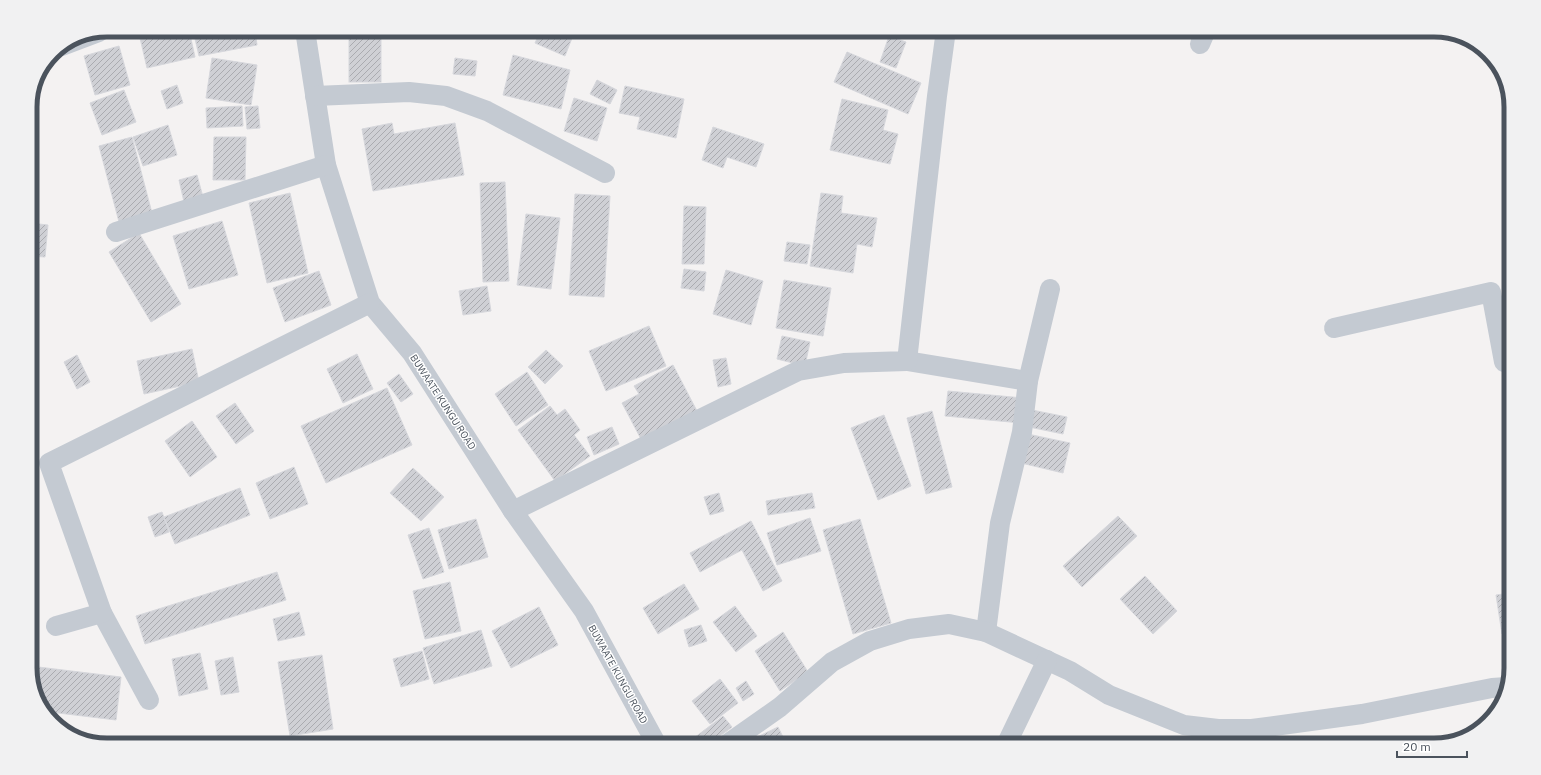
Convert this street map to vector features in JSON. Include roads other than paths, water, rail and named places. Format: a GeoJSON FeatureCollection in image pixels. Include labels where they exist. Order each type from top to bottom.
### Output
{"type":"FeatureCollection","features":[{"type":"Feature","properties":{"kind":"street","name":"BUWAATE KUNGU ROAD"},"geometry":{"type":"LineString","coordinates":[[306,37],[326,165],[370,303],[412,353],[513,511],[584,611],[653,738]]}},
{"type":"Feature","properties":{"kind":"street"},"geometry":{"type":"LineString","coordinates":[[907,361],[945,37]]}},
{"type":"Feature","properties":{"kind":"street"},"geometry":{"type":"LineString","coordinates":[[315,96],[409,92],[446,96],[487,111],[605,174]]}},
{"type":"Feature","properties":{"kind":"street"},"geometry":{"type":"LineString","coordinates":[[116,232],[326,165]]}},
{"type":"Feature","properties":{"kind":"street"},"geometry":{"type":"LineString","coordinates":[[986,632],[1000,523],[1022,432],[1028,381],[1050,289]]}},
{"type":"Feature","properties":{"kind":"street"},"geometry":{"type":"LineString","coordinates":[[1334,328],[1491,292],[1504,362]]}},
{"type":"Feature","properties":{"kind":"street"},"geometry":{"type":"LineString","coordinates":[[149,700],[102,613],[49,463],[370,303]]}},
{"type":"Feature","properties":{"kind":"street"},"geometry":{"type":"LineString","coordinates":[[513,511],[798,371],[844,363],[907,361],[1028,381]]}},
{"type":"Feature","properties":{"kind":"street"},"geometry":{"type":"LineString","coordinates":[[56,626],[102,613]]}},
{"type":"Feature","properties":{"kind":"street"},"geometry":{"type":"LineString","coordinates":[[736,738],[780,707],[832,662],[870,641],[909,629],[949,624],[986,632],[1047,660],[1109,695],[1184,725],[1218,729],[1252,729],[1362,714],[1501,687]]}},
{"type":"Feature","properties":{"kind":"street"},"geometry":{"type":"LineString","coordinates":[[1009,738],[1047,660]]}}]}
